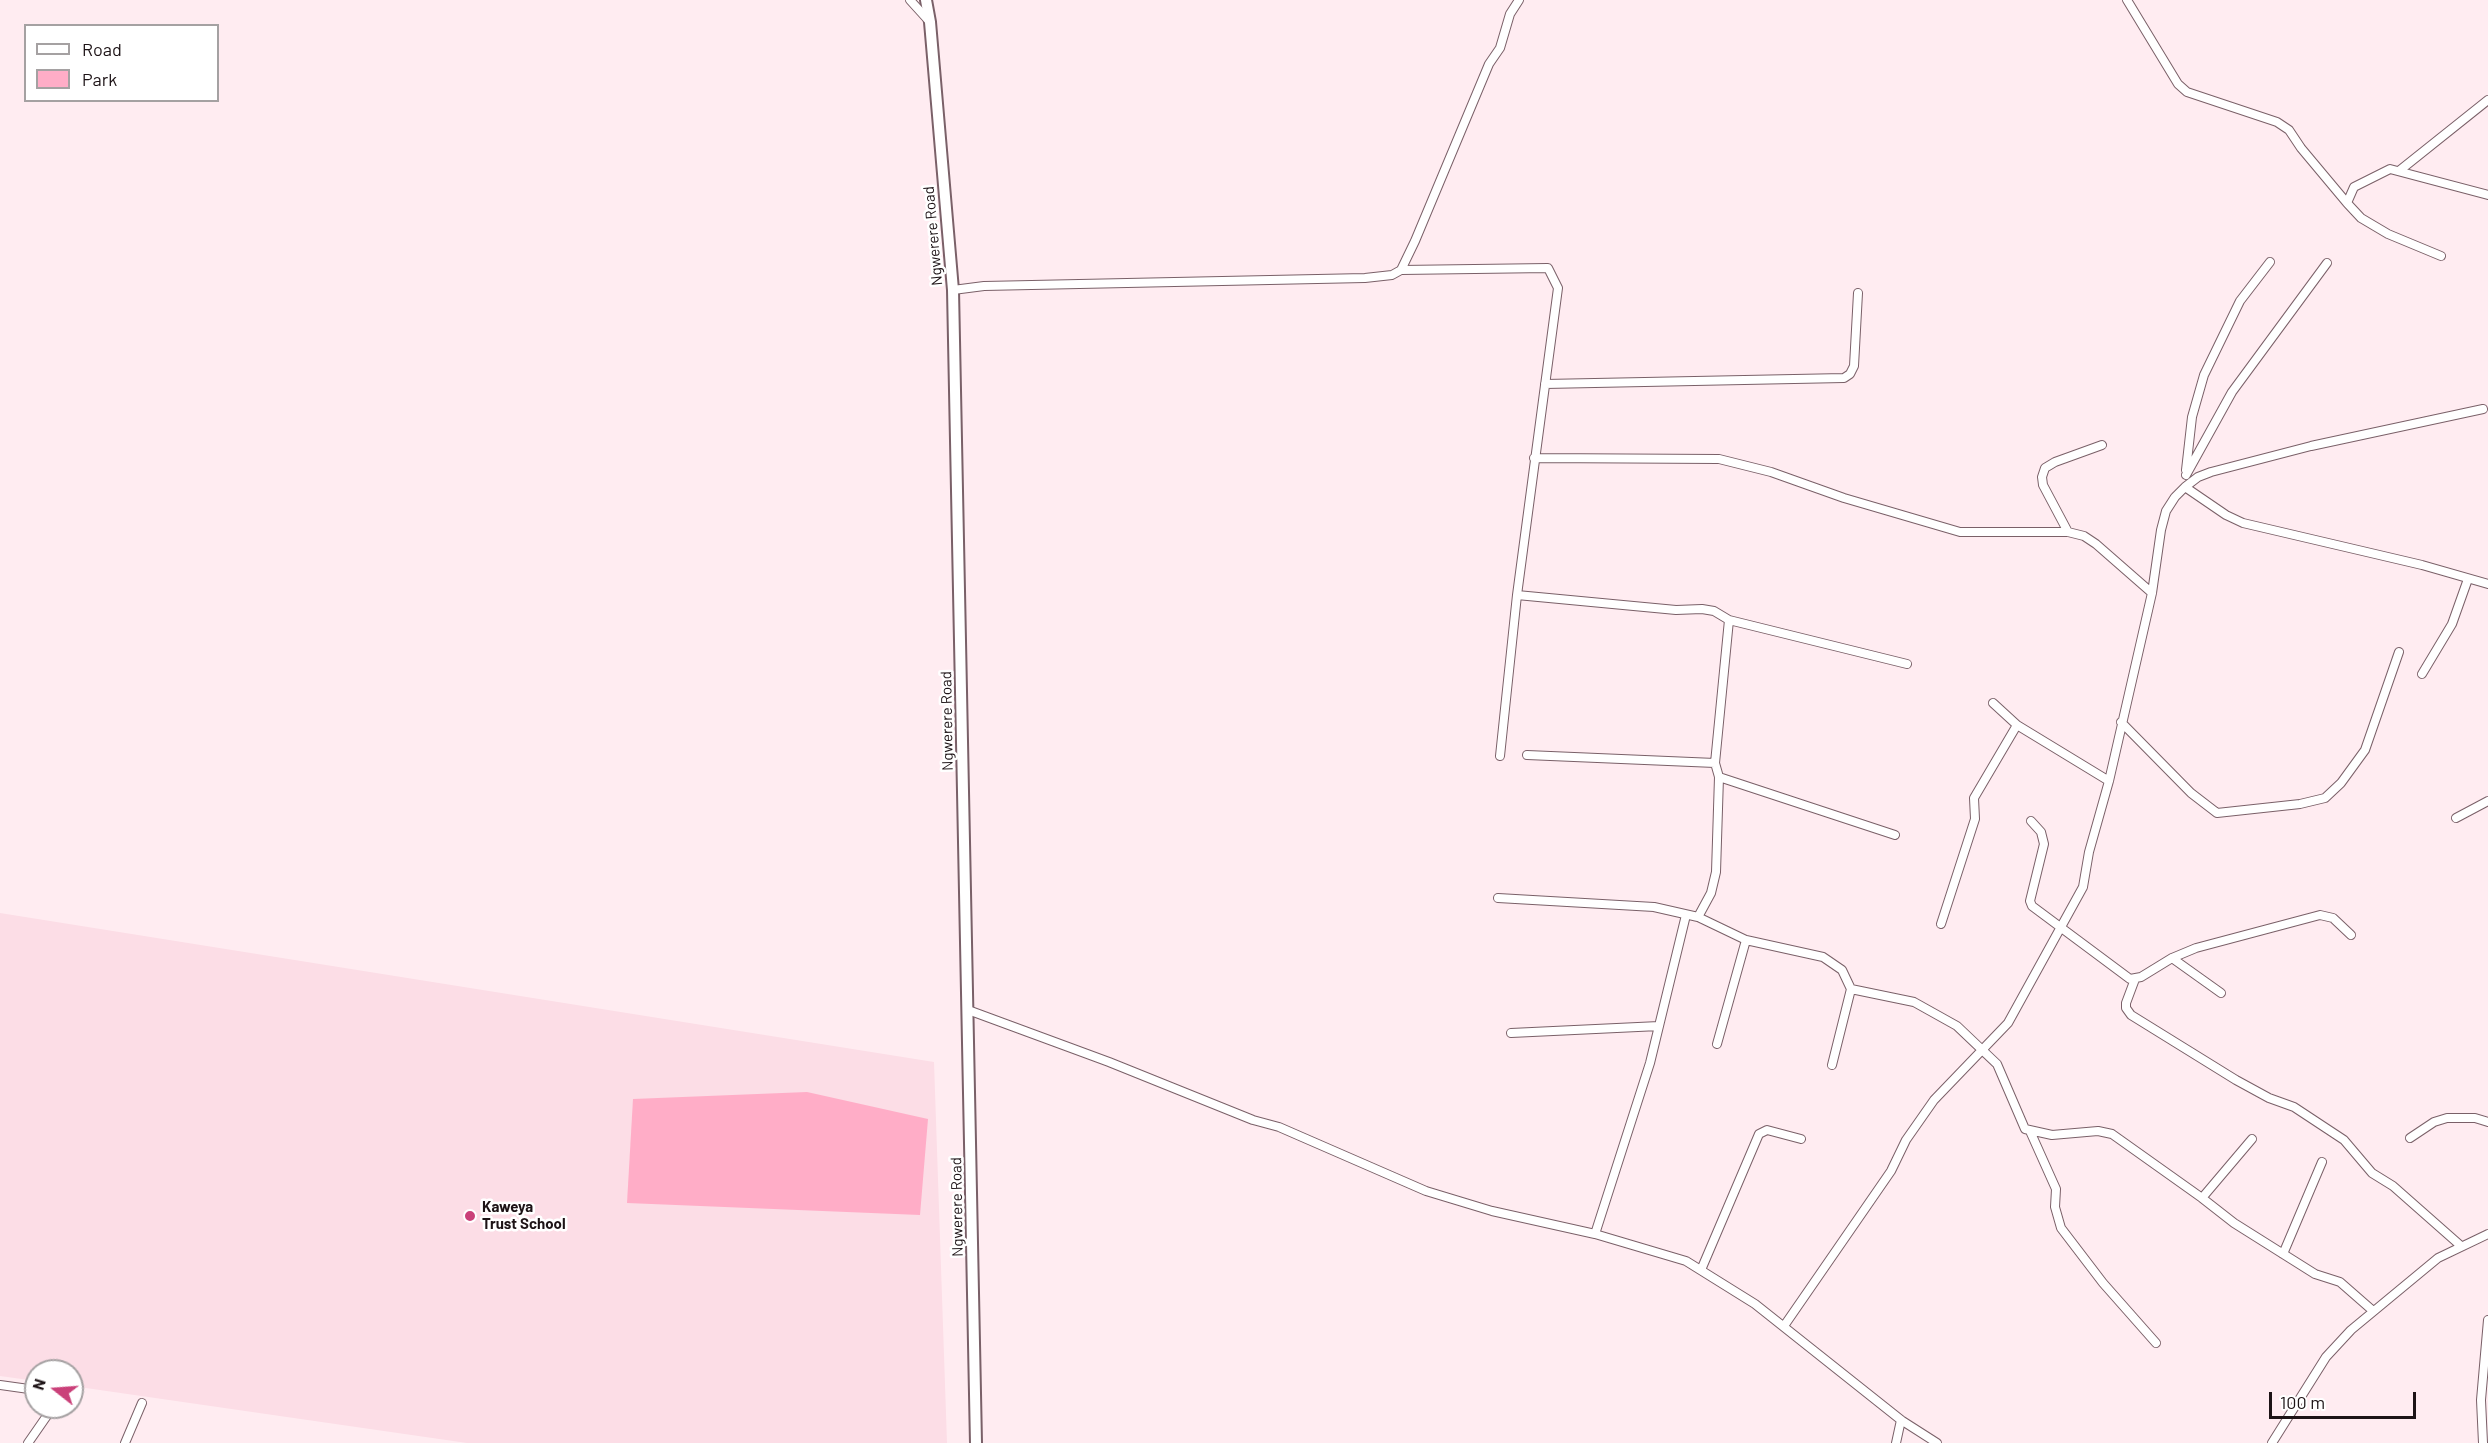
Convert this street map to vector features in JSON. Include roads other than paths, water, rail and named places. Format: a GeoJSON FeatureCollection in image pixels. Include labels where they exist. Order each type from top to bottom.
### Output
{"type":"FeatureCollection","features":[{"type":"Feature","properties":{"kind":"main road","name":"Ngwerere Road"},"geometry":{"type":"LineString","coordinates":[[926,0],[930,22],[953,290],[975,1443]]}},
{"type":"Feature","properties":{"kind":"street"},"geometry":{"type":"LineString","coordinates":[[910,0],[930,22]]}},
{"type":"Feature","properties":{"kind":"street"},"geometry":{"type":"LineString","coordinates":[[1401,270],[1489,64],[1500,48],[1510,14],[1519,0]]}},
{"type":"Feature","properties":{"kind":"street"},"geometry":{"type":"LineString","coordinates":[[2127,0],[2178,84],[2187,92],[2277,122],[2289,130],[2301,148],[2361,218],[2388,234],[2441,256]]}},
{"type":"Feature","properties":{"kind":"street"},"geometry":{"type":"LineString","coordinates":[[2399,171],[2488,100]]}},
{"type":"Feature","properties":{"kind":"street"},"geometry":{"type":"LineString","coordinates":[[2347,203],[2354,187],[2390,169],[2488,195]]}},
{"type":"Feature","properties":{"kind":"street"},"geometry":{"type":"LineString","coordinates":[[2185,486],[2192,417],[2204,375],[2240,301],[2270,262]]}},
{"type":"Feature","properties":{"kind":"street"},"geometry":{"type":"LineString","coordinates":[[2186,475],[2232,392],[2328,263]]}},
{"type":"Feature","properties":{"kind":"street"},"geometry":{"type":"LineString","coordinates":[[953,290],[1028,285],[1365,278],[1392,275],[1401,270],[1548,268],[1558,288],[1517,595],[1500,756]]}},
{"type":"Feature","properties":{"kind":"street"},"geometry":{"type":"LineString","coordinates":[[1545,384],[1844,378],[1850,374],[1854,366],[1858,293]]}},
{"type":"Feature","properties":{"kind":"street"},"geometry":{"type":"LineString","coordinates":[[1784,1326],[1891,1171],[1906,1140],[1934,1100],[1996,1037],[2013,1016],[2031,987],[2059,927],[2084,887],[2089,852],[2109,781],[2152,593],[2166,511],[2185,486],[2211,472],[2300,448],[2483,409]]}},
{"type":"Feature","properties":{"kind":"street"},"geometry":{"type":"LineString","coordinates":[[2068,532],[2043,485],[2042,477],[2045,468],[2055,462],[2102,445]]}},
{"type":"Feature","properties":{"kind":"street"},"geometry":{"type":"LineString","coordinates":[[1534,458],[1719,459],[1771,472],[1844,498],[1960,532],[2068,532],[2084,536],[2096,544],[2152,593]]}},
{"type":"Feature","properties":{"kind":"street"},"geometry":{"type":"LineString","coordinates":[[2185,486],[2226,515],[2243,523],[2487,582]]}},
{"type":"Feature","properties":{"kind":"street"},"geometry":{"type":"LineString","coordinates":[[2422,674],[2452,624],[2468,579]]}},
{"type":"Feature","properties":{"kind":"street"},"geometry":{"type":"LineString","coordinates":[[1517,595],[1676,610],[1714,611],[1729,620],[1908,664]]}},
{"type":"Feature","properties":{"kind":"street"},"geometry":{"type":"LineString","coordinates":[[1698,917],[1711,893],[1716,872],[1719,777],[1715,763],[1729,620]]}},
{"type":"Feature","properties":{"kind":"street"},"geometry":{"type":"LineString","coordinates":[[2121,722],[2191,793],[2217,813],[2288,806],[2325,798],[2341,783],[2365,750],[2398,652]]}},
{"type":"Feature","properties":{"kind":"street"},"geometry":{"type":"LineString","coordinates":[[1993,704],[2017,725],[2109,781]]}},
{"type":"Feature","properties":{"kind":"street"},"geometry":{"type":"LineString","coordinates":[[1941,924],[1975,819],[1974,798],[2017,725]]}},
{"type":"Feature","properties":{"kind":"street"},"geometry":{"type":"LineString","coordinates":[[1527,755],[1715,763]]}},
{"type":"Feature","properties":{"kind":"street"},"geometry":{"type":"LineString","coordinates":[[1719,777],[1895,835]]}},
{"type":"Feature","properties":{"kind":"street"},"geometry":{"type":"LineString","coordinates":[[2456,818],[2488,801]]}},
{"type":"Feature","properties":{"kind":"street"},"geometry":{"type":"LineString","coordinates":[[2031,821],[2041,832],[2044,844],[2030,901],[2032,906],[2130,979],[2135,979],[2172,958],[2196,948],[2320,915],[2333,918],[2351,935]]}},
{"type":"Feature","properties":{"kind":"street"},"geometry":{"type":"LineString","coordinates":[[1498,898],[1654,907],[1698,917],[1746,940],[1823,957],[1842,970],[1851,989],[1832,1065]]}},
{"type":"Feature","properties":{"kind":"street"},"geometry":{"type":"LineString","coordinates":[[1594,1234],[1628,1136],[1659,1026],[1686,915]]}},
{"type":"Feature","properties":{"kind":"street"},"geometry":{"type":"LineString","coordinates":[[1717,1044],[1746,940]]}},
{"type":"Feature","properties":{"kind":"street"},"geometry":{"type":"LineString","coordinates":[[2172,958],[2221,993]]}},
{"type":"Feature","properties":{"kind":"street"},"geometry":{"type":"LineString","coordinates":[[2135,979],[2126,1003],[2126,1008],[2132,1014],[2236,1080],[2269,1098],[2294,1107],[2344,1140],[2354,1155],[2372,1173],[2392,1186],[2461,1246]]}},
{"type":"Feature","properties":{"kind":"street"},"geometry":{"type":"LineString","coordinates":[[1851,989],[1886,994],[1933,1010],[1958,1026],[1997,1064],[2025,1129],[2052,1135],[2098,1131],[2112,1134],[2234,1223],[2324,1279],[2340,1282],[2372,1310]]}},
{"type":"Feature","properties":{"kind":"street"},"geometry":{"type":"LineString","coordinates":[[968,1010],[1109,1062],[1226,1110],[1279,1127],[1426,1191],[1492,1210],[1594,1234],[1686,1261],[1784,1326],[1901,1420],[1937,1443]]}},
{"type":"Feature","properties":{"kind":"street"},"geometry":{"type":"LineString","coordinates":[[1511,1033],[1659,1026]]}},
{"type":"Feature","properties":{"kind":"street"},"geometry":{"type":"LineString","coordinates":[[2410,1138],[2434,1122],[2447,1119],[2475,1118],[2488,1122]]}},
{"type":"Feature","properties":{"kind":"street"},"geometry":{"type":"LineString","coordinates":[[1701,1270],[1759,1134],[1767,1130],[1801,1139]]}},
{"type":"Feature","properties":{"kind":"street"},"geometry":{"type":"LineString","coordinates":[[2030,1131],[2056,1189],[2055,1207],[2061,1228],[2103,1283],[2156,1343]]}},
{"type":"Feature","properties":{"kind":"street"},"geometry":{"type":"LineString","coordinates":[[2202,1198],[2252,1138]]}},
{"type":"Feature","properties":{"kind":"street"},"geometry":{"type":"LineString","coordinates":[[2283,1254],[2322,1162]]}},
{"type":"Feature","properties":{"kind":"street"},"geometry":{"type":"LineString","coordinates":[[2272,1443],[2326,1357],[2372,1310],[2438,1258],[2488,1234]]}},
{"type":"Feature","properties":{"kind":"street"},"geometry":{"type":"LineString","coordinates":[[2483,1443],[2481,1400],[2488,1320]]}},
{"type":"Feature","properties":{"kind":"street"},"geometry":{"type":"LineString","coordinates":[[0,1385],[24,1388]]}},
{"type":"Feature","properties":{"kind":"street"},"geometry":{"type":"LineString","coordinates":[[125,1443],[142,1403]]}},
{"type":"Feature","properties":{"kind":"street"},"geometry":{"type":"LineString","coordinates":[[28,1443],[44,1419]]}},
{"type":"Feature","properties":{"kind":"street"},"geometry":{"type":"LineString","coordinates":[[1896,1443],[1901,1420]]}},
{"type":"Feature","properties":{"kind":"place","name":"Kaweya Trust School"},"geometry":{"type":"Point","coordinates":[470,1216]}}]}
